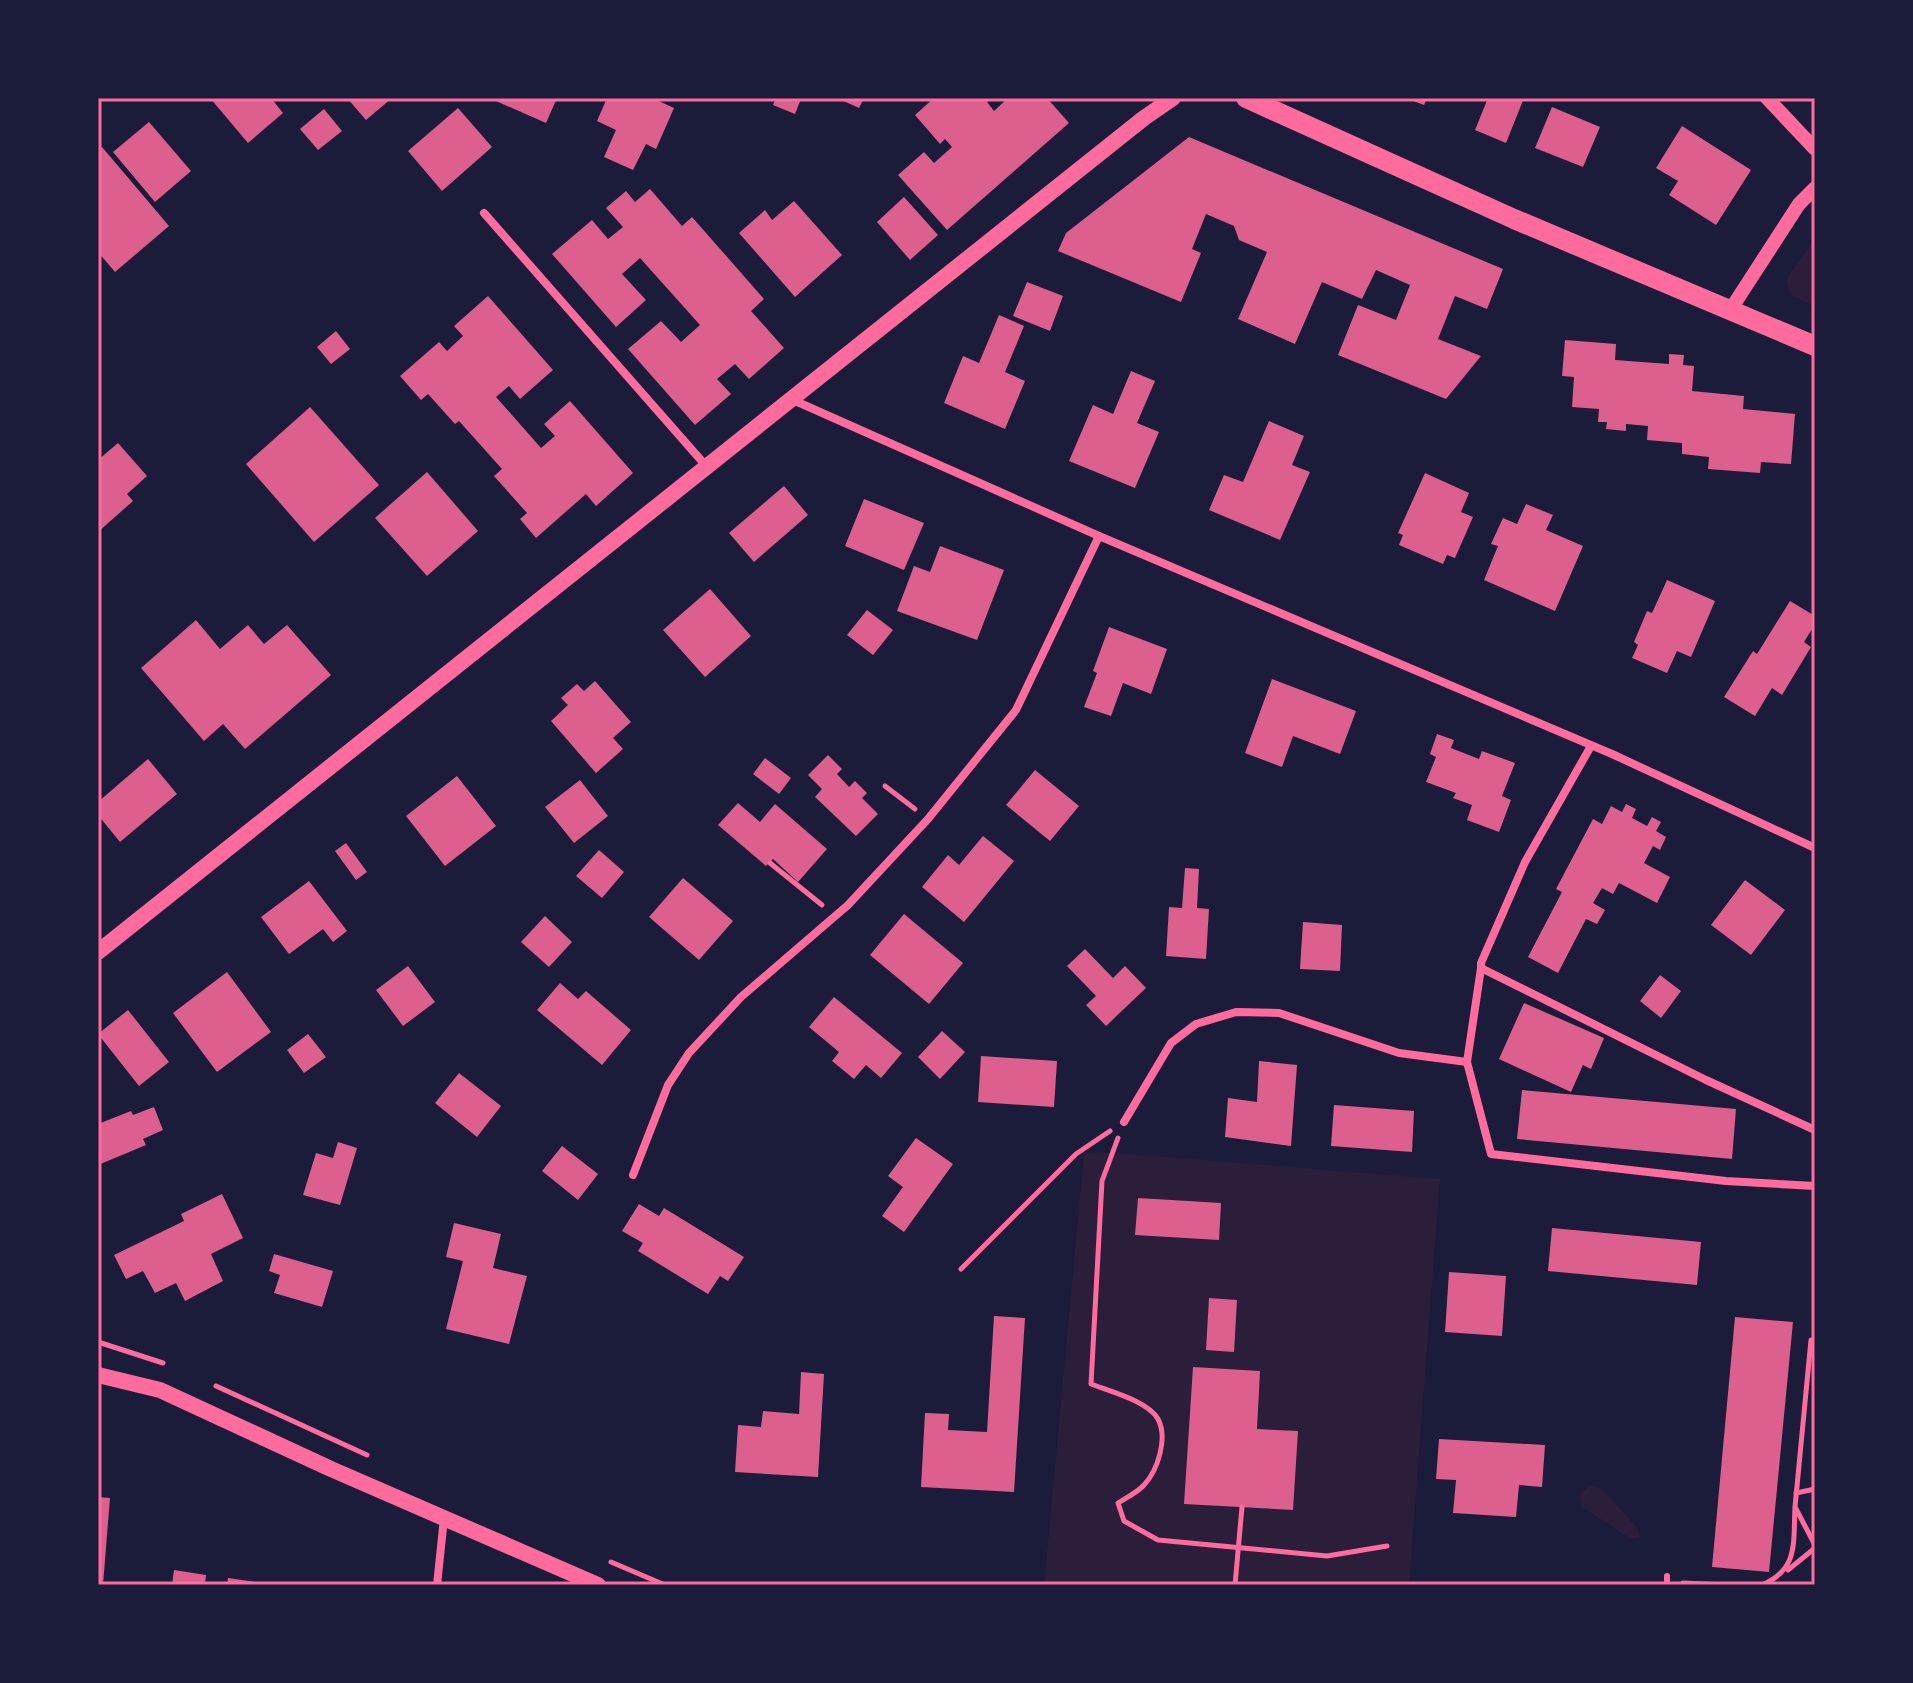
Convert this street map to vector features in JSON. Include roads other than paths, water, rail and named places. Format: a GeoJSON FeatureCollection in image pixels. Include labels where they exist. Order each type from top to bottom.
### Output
{"type":"FeatureCollection","features":[{"type":"Feature","properties":{"kind":"main road"},"geometry":{"type":"LineString","coordinates":[[98,952],[1173,98]]}},
{"type":"Feature","properties":{"kind":"main road"},"geometry":{"type":"LineString","coordinates":[[1246,98],[1514,219],[1815,346]]}},
{"type":"Feature","properties":{"kind":"main road"},"geometry":{"type":"LineString","coordinates":[[98,1375],[160,1390],[331,1469],[598,1585]]}},
{"type":"Feature","properties":{"kind":"street"},"geometry":{"type":"LineString","coordinates":[[1767,98],[1815,149]]}},
{"type":"Feature","properties":{"kind":"street"},"geometry":{"type":"LineString","coordinates":[[1729,312],[1799,204],[1815,188]]}},
{"type":"Feature","properties":{"kind":"street"},"geometry":{"type":"LineString","coordinates":[[484,213],[708,468]]}},
{"type":"Feature","properties":{"kind":"street"},"geometry":{"type":"LineString","coordinates":[[793,400],[1099,536],[1591,746],[1815,848]]}},
{"type":"Feature","properties":{"kind":"street"},"geometry":{"type":"LineString","coordinates":[[633,1175],[668,1085],[689,1053],[741,997],[836,915],[928,819],[1016,710],[1099,536]]}},
{"type":"Feature","properties":{"kind":"street"},"geometry":{"type":"LineString","coordinates":[[1591,746],[1525,862],[1481,966],[1467,1062],[1491,1154],[1726,1181],[1815,1186]]}},
{"type":"Feature","properties":{"kind":"street"},"geometry":{"type":"LineString","coordinates":[[1481,966],[1706,1080],[1815,1130]]}},
{"type":"Feature","properties":{"kind":"street"},"geometry":{"type":"LineString","coordinates":[[1124,1122],[1171,1043],[1196,1024],[1236,1012],[1279,1013],[1399,1053],[1467,1062]]}},
{"type":"Feature","properties":{"kind":"street"},"geometry":{"type":"LineString","coordinates":[[437,1585],[444,1518]]}}]}
